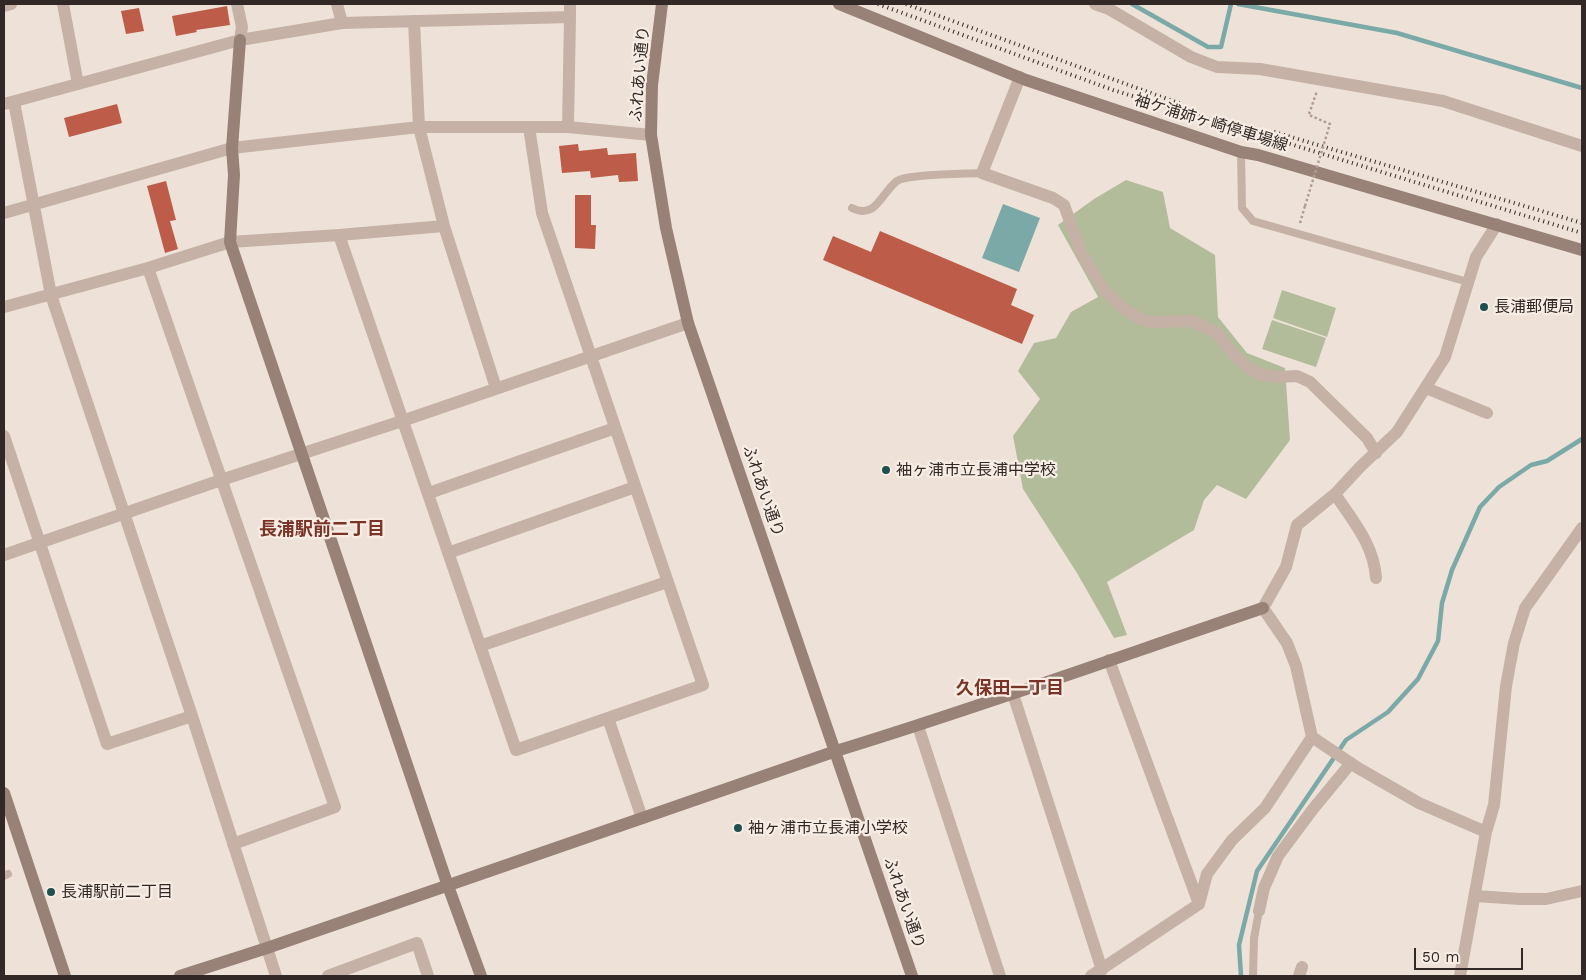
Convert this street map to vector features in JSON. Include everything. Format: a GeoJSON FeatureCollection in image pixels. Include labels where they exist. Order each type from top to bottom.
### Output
{"type":"FeatureCollection","features":[{"type":"Feature","properties":{"kind":"street"},"geometry":{"type":"LineString","coordinates":[[4,6],[11,4]]}},
{"type":"Feature","properties":{"kind":"street"},"geometry":{"type":"LineString","coordinates":[[63,4],[78,84]]}},
{"type":"Feature","properties":{"kind":"street"},"geometry":{"type":"LineString","coordinates":[[237,4],[242,27],[232,148],[234,175],[230,242],[448,886],[481,976]]}},
{"type":"Feature","properties":{"kind":"street"},"geometry":{"type":"LineString","coordinates":[[337,4],[342,23]]}},
{"type":"Feature","properties":{"kind":"street","name":"ふれあい通り"},"geometry":{"type":"LineString","coordinates":[[662,4],[652,84],[651,135],[666,228],[688,323],[912,976]]}},
{"type":"Feature","properties":{"kind":"street","name":"袖ケ浦姉ヶ崎停車場線"},"geometry":{"type":"LineString","coordinates":[[839,4],[1020,77],[1241,152],[1258,155],[1582,250]]}},
{"type":"Feature","properties":{"kind":"street"},"geometry":{"type":"LineString","coordinates":[[1095,4],[1109,8],[1205,64],[1217,68],[1260,69],[1443,101],[1582,146]]}},
{"type":"Feature","properties":{"kind":"street"},"geometry":{"type":"LineString","coordinates":[[276,976],[192,716],[51,295],[34,205],[9,103],[240,40],[342,23],[414,21],[570,10],[568,128]]}},
{"type":"Feature","properties":{"kind":"street"},"geometry":{"type":"LineString","coordinates":[[414,21],[419,127],[444,226],[496,388]]}},
{"type":"Feature","properties":{"kind":"street"},"geometry":{"type":"LineString","coordinates":[[1020,77],[982,173],[1053,198],[1064,205],[1081,252],[1103,289],[1122,307],[1138,318],[1152,322],[1192,321],[1217,333],[1235,356],[1250,369],[1263,375],[1278,377],[1297,376],[1310,382],[1367,438],[1376,453]]}},
{"type":"Feature","properties":{"kind":"street"},"geometry":{"type":"LineString","coordinates":[[4,213],[232,148],[419,127],[568,128],[651,135]]}},
{"type":"Feature","properties":{"kind":"street"},"geometry":{"type":"LineString","coordinates":[[339,235],[516,750],[703,685],[542,213],[528,127]]}},
{"type":"Feature","properties":{"kind":"street"},"geometry":{"type":"LineString","coordinates":[[180,976],[448,886],[836,751],[918,726],[1263,608],[1286,567],[1297,525],[1335,494],[1397,432],[1426,388],[1444,357],[1476,257],[1497,224]]}},
{"type":"Feature","properties":{"kind":"street"},"geometry":{"type":"LineString","coordinates":[[4,307],[148,268],[230,242],[444,226]]}},
{"type":"Feature","properties":{"kind":"street"},"geometry":{"type":"LineString","coordinates":[[148,268],[334,807],[234,844]]}},
{"type":"Feature","properties":{"kind":"street"},"geometry":{"type":"LineString","coordinates":[[4,555],[220,480],[402,421],[688,323]]}},
{"type":"Feature","properties":{"kind":"street"},"geometry":{"type":"LineString","coordinates":[[1426,388],[1487,413]]}},
{"type":"Feature","properties":{"kind":"street"},"geometry":{"type":"LineString","coordinates":[[428,494],[615,428]]}},
{"type":"Feature","properties":{"kind":"street"},"geometry":{"type":"LineString","coordinates":[[4,436],[38,543],[107,744],[192,716]]}},
{"type":"Feature","properties":{"kind":"street"},"geometry":{"type":"LineString","coordinates":[[448,554],[635,487]]}},
{"type":"Feature","properties":{"kind":"street"},"geometry":{"type":"LineString","coordinates":[[1335,494],[1364,537],[1375,563],[1376,578]]}},
{"type":"Feature","properties":{"kind":"street"},"geometry":{"type":"LineString","coordinates":[[1460,976],[1476,896],[1486,832],[1494,805],[1506,686],[1514,643],[1525,608],[1582,528]]}},
{"type":"Feature","properties":{"kind":"street"},"geometry":{"type":"LineString","coordinates":[[480,646],[668,582]]}},
{"type":"Feature","properties":{"kind":"street"},"geometry":{"type":"LineString","coordinates":[[1263,608],[1287,643],[1296,666],[1312,737],[1351,763],[1419,803],[1486,832]]}},
{"type":"Feature","properties":{"kind":"street"},"geometry":{"type":"LineString","coordinates":[[1109,660],[1199,904]]}},
{"type":"Feature","properties":{"kind":"street"},"geometry":{"type":"LineString","coordinates":[[1013,694],[1097,973],[1199,904],[1208,874],[1232,840],[1265,808],[1312,737]]}},
{"type":"Feature","properties":{"kind":"street"},"geometry":{"type":"LineString","coordinates":[[608,718],[642,818]]}},
{"type":"Feature","properties":{"kind":"street"},"geometry":{"type":"LineString","coordinates":[[918,726],[1000,976]]}},
{"type":"Feature","properties":{"kind":"street"},"geometry":{"type":"LineString","coordinates":[[1259,910],[1264,888],[1278,856],[1351,763]]}},
{"type":"Feature","properties":{"kind":"street"},"geometry":{"type":"LineString","coordinates":[[4,792],[65,976]]}},
{"type":"Feature","properties":{"kind":"street"},"geometry":{"type":"LineString","coordinates":[[1476,896],[1546,899],[1582,891]]}},
{"type":"Feature","properties":{"kind":"street"},"geometry":{"type":"LineString","coordinates":[[328,976],[417,943],[428,976]]}},
{"type":"Feature","properties":{"kind":"lane"},"geometry":{"type":"LineString","coordinates":[[1241,152],[1242,208],[1253,221],[1468,282]]}},
{"type":"Feature","properties":{"kind":"lane"},"geometry":{"type":"LineString","coordinates":[[852,208],[861,212],[870,210],[898,180],[922,176],[982,173]]}},
{"type":"Feature","properties":{"kind":"lane"},"geometry":{"type":"LineString","coordinates":[[1253,976],[1254,938],[1259,910]]}},
{"type":"Feature","properties":{"kind":"path"},"geometry":{"type":"LineString","coordinates":[[1296,234],[1330,124],[1309,115],[1321,80]]}},
{"type":"Feature","properties":{"kind":"green space"},"geometry":{"type":"Polygon","coordinates":[[[1126,180],[1163,192],[1170,228],[1215,255],[1218,317],[1247,353],[1285,368],[1290,440],[1246,499],[1217,485],[1204,500],[1194,530],[1107,582],[1127,635],[1114,638],[1077,573],[1023,489],[1013,436],[1040,399],[1018,371],[1034,343],[1056,338],[1071,312],[1098,297],[1058,225],[1094,199],[1126,180]]]}},
{"type":"Feature","properties":{"kind":"green space"},"geometry":{"type":"Polygon","coordinates":[[[1282,290],[1336,308],[1327,337],[1273,318],[1282,290]]]}},
{"type":"Feature","properties":{"kind":"green space"},"geometry":{"type":"Polygon","coordinates":[[[1272,320],[1326,338],[1316,367],[1262,349],[1272,320]]]}},
{"type":"Feature","properties":{"kind":"water"},"geometry":{"type":"Polygon","coordinates":[[[1003,204],[1040,218],[1019,272],[982,258],[1003,204]]]}},
{"type":"Feature","properties":{"kind":"building"},"geometry":{"type":"Polygon","coordinates":[[[227,6],[230,25],[196,30],[197,32],[176,36],[172,16],[227,6]]]}},
{"type":"Feature","properties":{"kind":"building"},"geometry":{"type":"Polygon","coordinates":[[[139,8],[144,31],[126,34],[121,11],[139,8]]]}},
{"type":"Feature","properties":{"kind":"building"},"geometry":{"type":"Polygon","coordinates":[[[117,104],[122,123],[69,137],[64,118],[117,104]]]}},
{"type":"Feature","properties":{"kind":"building"},"geometry":{"type":"Polygon","coordinates":[[[578,144],[579,151],[607,148],[608,155],[636,153],[638,181],[619,182],[618,175],[591,178],[590,171],[562,173],[559,146],[578,144]]]}},
{"type":"Feature","properties":{"kind":"building"},"geometry":{"type":"Polygon","coordinates":[[[166,181],[176,220],[170,221],[178,249],[165,253],[147,186],[166,181]]]}},
{"type":"Feature","properties":{"kind":"building"},"geometry":{"type":"Polygon","coordinates":[[[575,195],[591,195],[591,225],[596,225],[595,249],[575,248],[575,195]]]}},
{"type":"Feature","properties":{"kind":"building"},"geometry":{"type":"Polygon","coordinates":[[[880,231],[1017,289],[1011,305],[1034,315],[1022,344],[823,260],[833,236],[871,252],[880,231]]]}},
{"type":"Feature","properties":{"kind":"waterway"},"geometry":{"type":"LineString","coordinates":[[1132,4],[1208,47],[1221,47],[1231,4]]}},
{"type":"Feature","properties":{"kind":"waterway"},"geometry":{"type":"LineString","coordinates":[[1238,4],[1397,33],[1582,88]]}},
{"type":"Feature","properties":{"kind":"waterway"},"geometry":{"type":"LineString","coordinates":[[1241,976],[1239,945],[1257,871],[1346,740],[1388,712],[1418,679],[1438,641],[1442,603],[1452,570],[1480,507],[1499,487],[1531,465],[1547,461],[1582,439]]}},
{"type":"Feature","properties":{"kind":"railway"},"geometry":{"type":"LineString","coordinates":[[878,4],[1113,90],[1582,233]]}},
{"type":"Feature","properties":{"kind":"railway"},"geometry":{"type":"LineString","coordinates":[[906,4],[1181,104]]}},
{"type":"Feature","properties":{"kind":"railway"},"geometry":{"type":"LineString","coordinates":[[1274,132],[1582,223]]}},
{"type":"Feature","properties":{"kind":"place","name":"長浦郵便局"},"geometry":{"type":"Point","coordinates":[1484,307]}},
{"type":"Feature","properties":{"kind":"place","name":"袖ヶ浦市立長浦中学校"},"geometry":{"type":"Point","coordinates":[886,470]}},
{"type":"Feature","properties":{"kind":"place","name":"袖ヶ浦市立長浦小学校"},"geometry":{"type":"Point","coordinates":[738,828]}},
{"type":"Feature","properties":{"kind":"place","name":"長浦駅前二丁目"},"geometry":{"type":"Point","coordinates":[51,892]}},
{"type":"Feature","properties":{"kind":"district","name":"長浦駅前二丁目"},"geometry":{"type":"Point","coordinates":[322,530]}},
{"type":"Feature","properties":{"kind":"district","name":"久保田一丁目"},"geometry":{"type":"Point","coordinates":[1010,689]}}]}
